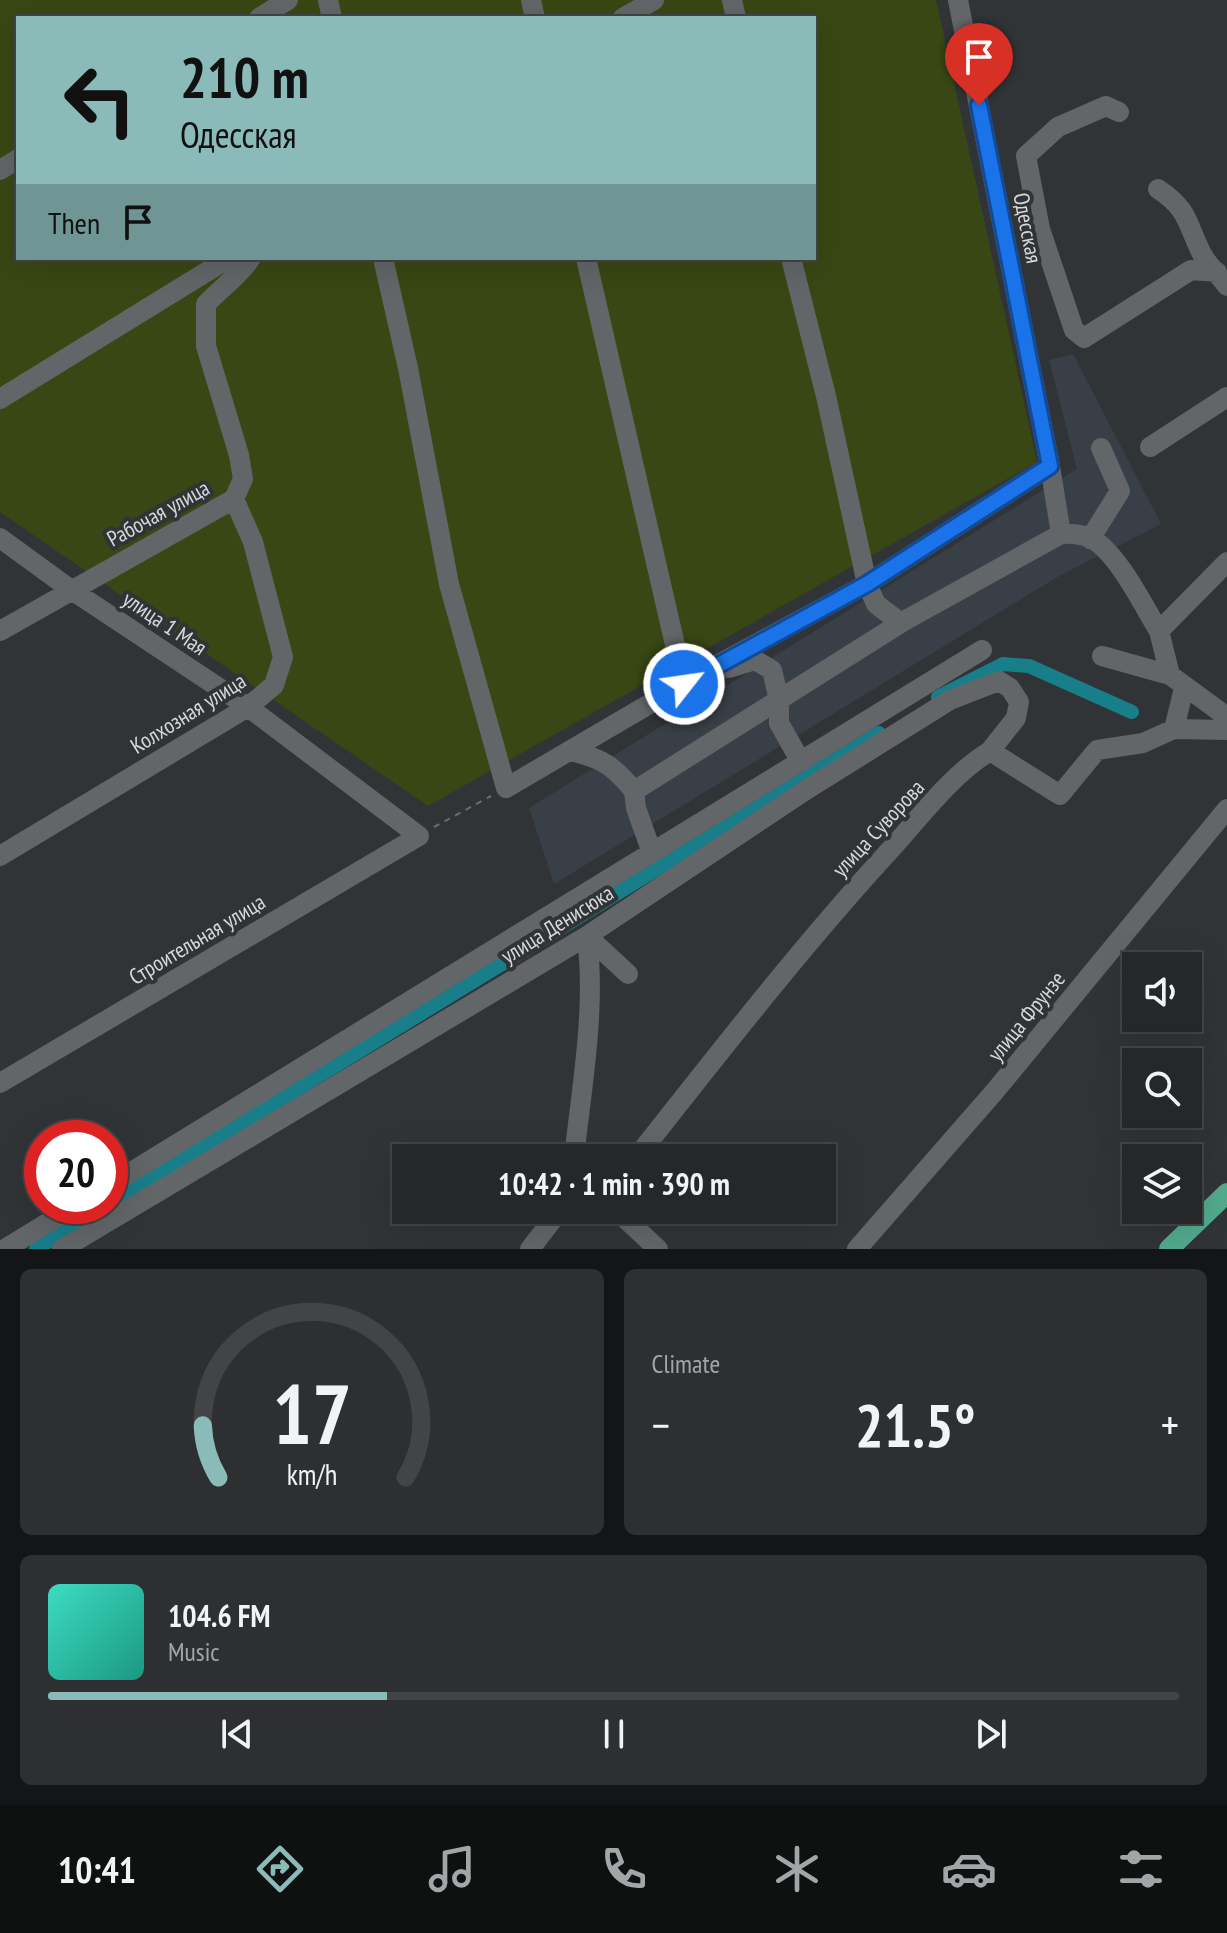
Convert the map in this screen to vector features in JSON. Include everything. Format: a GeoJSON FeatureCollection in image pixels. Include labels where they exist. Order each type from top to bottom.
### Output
{"type":"FeatureCollection","features":[{"type":"Feature","properties":{"kind":"main road"},"geometry":{"type":"LineString","coordinates":[[1169,1249],[1227,1193]]}},
{"type":"Feature","properties":{"kind":"street"},"geometry":{"type":"LineString","coordinates":[[262,16],[288,0]]}},
{"type":"Feature","properties":{"kind":"street"},"geometry":{"type":"LineString","coordinates":[[626,16],[654,0]]}},
{"type":"Feature","properties":{"kind":"street","name":"Одесская"},"geometry":{"type":"LineString","coordinates":[[958,0],[1061,534]]}},
{"type":"Feature","properties":{"kind":"street"},"geometry":{"type":"LineString","coordinates":[[1119,112],[1106,106],[1058,127],[1026,156],[1040,229],[1074,330],[1084,338],[1191,270],[1222,279]]}},
{"type":"Feature","properties":{"kind":"street"},"geometry":{"type":"LineString","coordinates":[[1158,189],[1182,209],[1204,258],[1222,279]]}},
{"type":"Feature","properties":{"kind":"street"},"geometry":{"type":"LineString","coordinates":[[0,399],[226,260]]}},
{"type":"Feature","properties":{"kind":"street","name":"Рабочая улица"},"geometry":{"type":"LineString","coordinates":[[0,631],[234,499],[243,479],[239,455],[206,346],[206,304],[250,260]]}},
{"type":"Feature","properties":{"kind":"street"},"geometry":{"type":"LineString","coordinates":[[383,260],[408,368],[449,584],[506,788],[704,672],[867,584],[1050,466]]}},
{"type":"Feature","properties":{"kind":"street"},"geometry":{"type":"LineString","coordinates":[[586,260],[684,684]]}},
{"type":"Feature","properties":{"kind":"street"},"geometry":{"type":"LineString","coordinates":[[792,260],[826,396],[867,584],[876,604],[901,623]]}},
{"type":"Feature","properties":{"kind":"street"},"geometry":{"type":"LineString","coordinates":[[1150,447],[1227,397]]}},
{"type":"Feature","properties":{"kind":"street"},"geometry":{"type":"LineString","coordinates":[[1090,539],[1120,491],[1101,448]]}},
{"type":"Feature","properties":{"kind":"street","name":"Колхозная улица"},"geometry":{"type":"LineString","coordinates":[[0,856],[248,707],[274,685],[283,657],[253,542],[234,499]]}},
{"type":"Feature","properties":{"kind":"street"},"geometry":{"type":"LineString","coordinates":[[634,791],[901,623],[1061,534],[1077,533],[1097,542],[1125,575],[1159,631],[1177,682],[1174,729]]}},
{"type":"Feature","properties":{"kind":"street","name":"улица 1 Мая"},"geometry":{"type":"LineString","coordinates":[[0,538],[70,589],[248,707],[419,836]]}},
{"type":"Feature","properties":{"kind":"street"},"geometry":{"type":"LineString","coordinates":[[1159,631],[1227,562]]}},
{"type":"Feature","properties":{"kind":"street"},"geometry":{"type":"LineString","coordinates":[[128,1174],[982,650]]}},
{"type":"Feature","properties":{"kind":"street"},"geometry":{"type":"LineString","coordinates":[[1102,656],[1177,682],[1222,706]]}},
{"type":"Feature","properties":{"kind":"street"},"geometry":{"type":"LineString","coordinates":[[704,672],[755,660],[772,670],[779,700],[779,723],[801,762]]}},
{"type":"Feature","properties":{"kind":"street","name":"улица Денисюка"},"geometry":{"type":"LineString","coordinates":[[62,1249],[587,936],[806,790],[950,700],[999,681],[1010,688],[1019,702],[1016,718],[990,751]]}},
{"type":"Feature","properties":{"kind":"street"},"geometry":{"type":"LineString","coordinates":[[990,751],[1060,795],[1097,750],[1143,743],[1174,729],[1227,730]]}},
{"type":"Feature","properties":{"kind":"street"},"geometry":{"type":"LineString","coordinates":[[570,751],[598,757],[620,774],[634,791],[636,808],[652,853]]}},
{"type":"Feature","properties":{"kind":"street","name":"улица Суворова"},"geometry":{"type":"LineString","coordinates":[[647,1144],[827,919],[933,803],[977,759],[990,751]]}},
{"type":"Feature","properties":{"kind":"street","name":"улица Фрунзе"},"geometry":{"type":"LineString","coordinates":[[857,1249],[995,1091],[1227,809]]}},
{"type":"Feature","properties":{"kind":"street","name":"Строительная улица"},"geometry":{"type":"LineString","coordinates":[[0,1083],[419,836]]}},
{"type":"Feature","properties":{"kind":"street"},"geometry":{"type":"LineString","coordinates":[[587,936],[628,974]]}},
{"type":"Feature","properties":{"kind":"street"},"geometry":{"type":"LineString","coordinates":[[576,1144],[590,1020],[592,976],[587,936]]}},
{"type":"Feature","properties":{"kind":"street"},"geometry":{"type":"LineString","coordinates":[[5,1249],[46,1224]]}},
{"type":"Feature","properties":{"kind":"street"},"geometry":{"type":"LineString","coordinates":[[530,1249],[549,1224]]}},
{"type":"Feature","properties":{"kind":"street"},"geometry":{"type":"LineString","coordinates":[[631,1224],[658,1249]]}},
{"type":"Feature","properties":{"kind":"path"},"geometry":{"type":"LineString","coordinates":[[419,836],[506,788]]}},
{"type":"Feature","properties":{"kind":"shaded area"},"geometry":{"type":"Polygon","coordinates":[[[1073,354],[1161,524],[1059,576],[554,884],[529,808],[1077,469],[1049,360],[1073,354]]]}},
{"type":"Feature","properties":{"kind":"green space"},"geometry":{"type":"Polygon","coordinates":[[[0,0],[936,0],[1037,462],[428,806],[0,512],[0,0]]]}},
{"type":"Feature","properties":{"kind":"waterway"},"geometry":{"type":"LineString","coordinates":[[938,697],[1003,664],[1029,666],[1132,712]]}},
{"type":"Feature","properties":{"kind":"waterway"},"geometry":{"type":"LineString","coordinates":[[128,1193],[879,733]]}},
{"type":"Feature","properties":{"kind":"waterway"},"geometry":{"type":"LineString","coordinates":[[36,1249],[77,1224]]}},
{"type":"Feature","properties":{"kind":"route"},"geometry":{"type":"LineString","coordinates":[[684,684],[867,584],[1050,466],[979,105]]}}]}
